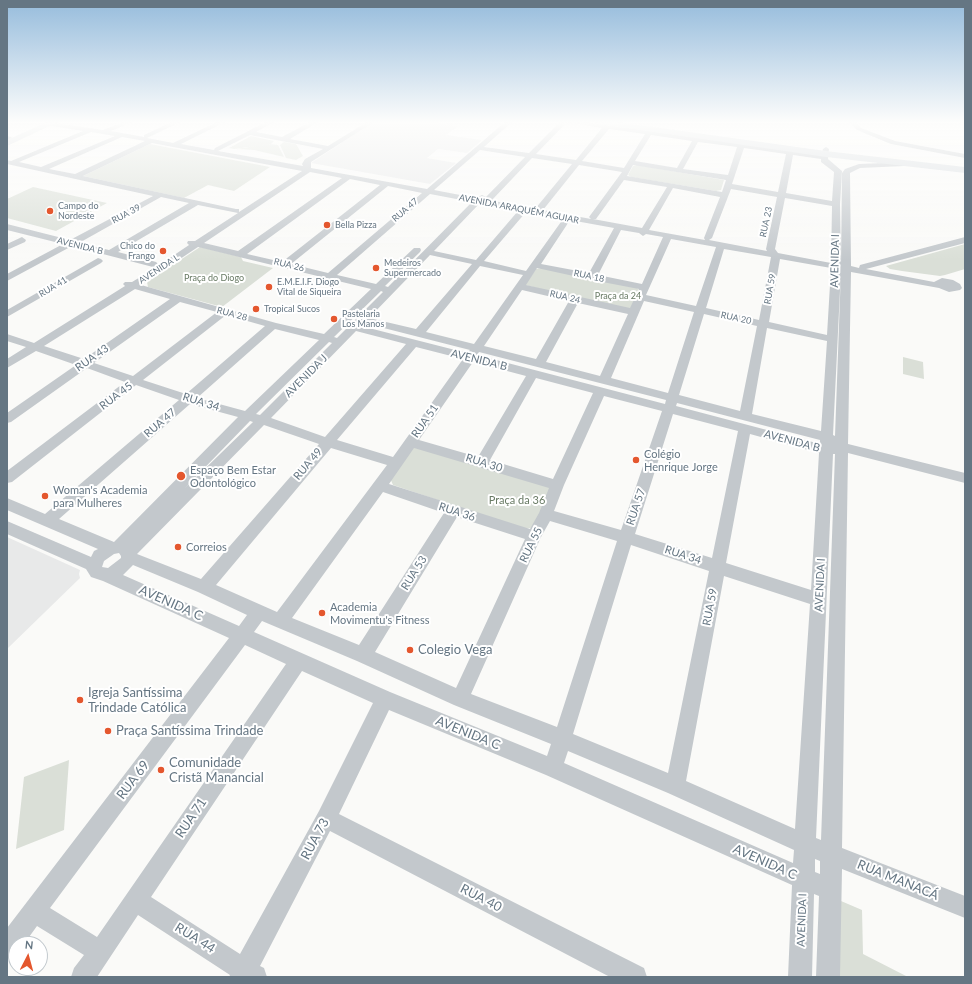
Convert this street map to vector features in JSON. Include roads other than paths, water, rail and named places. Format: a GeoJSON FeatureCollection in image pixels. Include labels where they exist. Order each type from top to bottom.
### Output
{"type":"FeatureCollection","features":[{"type":"Feature","properties":{"kind":"main road"},"geometry":{"type":"LineString","coordinates":[[944,168],[965,170]]}},
{"type":"Feature","properties":{"kind":"street"},"geometry":{"type":"LineString","coordinates":[[32,168],[236,212]]}},
{"type":"Feature","properties":{"kind":"street"},"geometry":{"type":"LineString","coordinates":[[40,170],[45,168]]}},
{"type":"Feature","properties":{"kind":"street"},"geometry":{"type":"LineString","coordinates":[[75,177],[92,168]]}},
{"type":"Feature","properties":{"kind":"street","name":"AVENIDA L"},"geometry":{"type":"LineString","coordinates":[[128,284],[139,270],[192,243],[302,168]]}},
{"type":"Feature","properties":{"kind":"street","name":"AVENIDA L"},"geometry":{"type":"LineString","coordinates":[[7,364],[31,345],[192,243],[302,168]]}},
{"type":"Feature","properties":{"kind":"street","name":"AVENIDA ARAQUÉM AGUIAR"},"geometry":{"type":"LineString","coordinates":[[307,168],[347,178],[385,185],[433,191]]}},
{"type":"Feature","properties":{"kind":"street","name":"AVENIDA ARAQUÉM AGUIAR"},"geometry":{"type":"LineString","coordinates":[[308,168],[538,210],[593,217],[667,237],[720,247],[773,253]]}},
{"type":"Feature","properties":{"kind":"street","name":"RUA 47"},"geometry":{"type":"LineString","coordinates":[[330,276],[460,168]]}},
{"type":"Feature","properties":{"kind":"street"},"geometry":{"type":"LineString","coordinates":[[478,198],[516,168]]}},
{"type":"Feature","properties":{"kind":"street"},"geometry":{"type":"LineString","coordinates":[[538,210],[573,168]]}},
{"type":"Feature","properties":{"kind":"street"},"geometry":{"type":"LineString","coordinates":[[598,168],[672,186],[725,195]]}},
{"type":"Feature","properties":{"kind":"street"},"geometry":{"type":"LineString","coordinates":[[593,217],[628,168]]}},
{"type":"Feature","properties":{"kind":"street"},"geometry":{"type":"LineString","coordinates":[[665,168],[730,178]]}},
{"type":"Feature","properties":{"kind":"street"},"geometry":{"type":"LineString","coordinates":[[708,238],[725,195],[733,168]]}},
{"type":"Feature","properties":{"kind":"street","name":"RUA 23"},"geometry":{"type":"LineString","coordinates":[[773,253],[787,168]]}},
{"type":"Feature","properties":{"kind":"street","name":"AVENIDA I"},"geometry":{"type":"LineString","coordinates":[[828,977],[831,854],[832,338],[841,266],[836,204],[838,171],[834,168]]}},
{"type":"Feature","properties":{"kind":"street","name":"AVENIDA I"},"geometry":{"type":"LineString","coordinates":[[800,977],[805,844],[819,600],[832,445],[846,173],[853,168]]}},
{"type":"Feature","properties":{"kind":"street"},"geometry":{"type":"LineString","coordinates":[[240,254],[347,178]]}},
{"type":"Feature","properties":{"kind":"street"},"geometry":{"type":"LineString","coordinates":[[285,264],[385,185]]}},
{"type":"Feature","properties":{"kind":"street"},"geometry":{"type":"LineString","coordinates":[[645,230],[672,186]]}},
{"type":"Feature","properties":{"kind":"street"},"geometry":{"type":"LineString","coordinates":[[728,186],[836,204]]}},
{"type":"Feature","properties":{"kind":"street"},"geometry":{"type":"LineString","coordinates":[[836,192],[846,194]]}},
{"type":"Feature","properties":{"kind":"street","name":"RUA 39"},"geometry":{"type":"LineString","coordinates":[[7,278],[160,196]]}},
{"type":"Feature","properties":{"kind":"street","name":"AVENIDA ARAQUÉM AGUIAR"},"geometry":{"type":"LineString","coordinates":[[478,198],[524,210],[538,210],[567,219],[618,228],[708,238],[773,253],[951,285]]}},
{"type":"Feature","properties":{"kind":"street","name":"AVENIDA J"},"geometry":{"type":"LineString","coordinates":[[122,551],[262,420],[428,252],[478,198]]}},
{"type":"Feature","properties":{"kind":"street","name":"AVENIDA J"},"geometry":{"type":"LineString","coordinates":[[122,551],[247,416],[378,288],[478,198]]}},
{"type":"Feature","properties":{"kind":"street"},"geometry":{"type":"LineString","coordinates":[[110,254],[196,203]]}},
{"type":"Feature","properties":{"kind":"street","name":"RUA 49"},"geometry":{"type":"LineString","coordinates":[[204,587],[524,210]]}},
{"type":"Feature","properties":{"kind":"street","name":"RUA 51"},"geometry":{"type":"LineString","coordinates":[[280,621],[380,486],[567,219]]}},
{"type":"Feature","properties":{"kind":"street","name":"AVENIDA B"},"geometry":{"type":"LineString","coordinates":[[7,227],[153,264]]}},
{"type":"Feature","properties":{"kind":"street"},"geometry":{"type":"LineString","coordinates":[[592,277],[618,228]]}},
{"type":"Feature","properties":{"kind":"street","name":"AVENIDA B"},"geometry":{"type":"LineString","coordinates":[[7,236],[73,254]]}},
{"type":"Feature","properties":{"kind":"street","name":"RUA 55"},"geometry":{"type":"LineString","coordinates":[[460,698],[534,536],[546,514],[557,485],[667,237]]}},
{"type":"Feature","properties":{"kind":"street"},"geometry":{"type":"LineString","coordinates":[[7,247],[22,240]]}},
{"type":"Feature","properties":{"kind":"street"},"geometry":{"type":"LineString","coordinates":[[863,267],[965,240]]}},
{"type":"Feature","properties":{"kind":"street","name":"RUA 26"},"geometry":{"type":"LineString","coordinates":[[192,243],[285,264],[390,291]]}},
{"type":"Feature","properties":{"kind":"street","name":"RUA 57"},"geometry":{"type":"LineString","coordinates":[[553,768],[626,536],[720,247]]}},
{"type":"Feature","properties":{"kind":"street"},"geometry":{"type":"LineString","coordinates":[[428,252],[529,274]]}},
{"type":"Feature","properties":{"kind":"street","name":"RUA 59"},"geometry":{"type":"LineString","coordinates":[[675,786],[764,324],[773,253]]}},
{"type":"Feature","properties":{"kind":"street","name":"AVENIDA B"},"geometry":{"type":"LineString","coordinates":[[86,257],[102,261]]}},
{"type":"Feature","properties":{"kind":"street","name":"RUA 41"},"geometry":{"type":"LineString","coordinates":[[7,314],[102,261]]}},
{"type":"Feature","properties":{"kind":"street","name":"RUA 18"},"geometry":{"type":"LineString","coordinates":[[534,265],[644,287]]}},
{"type":"Feature","properties":{"kind":"street","name":"AVENIDA ARAQUÉM AGUIAR"},"geometry":{"type":"LineString","coordinates":[[841,266],[863,267],[951,285],[965,291]]}},
{"type":"Feature","properties":{"kind":"street"},"geometry":{"type":"LineString","coordinates":[[951,285],[965,277]]}},
{"type":"Feature","properties":{"kind":"street","name":"RUA 28"},"geometry":{"type":"LineString","coordinates":[[128,284],[224,312],[327,339],[340,341]]}},
{"type":"Feature","properties":{"kind":"street","name":"RUA 24"},"geometry":{"type":"LineString","coordinates":[[520,287],[633,312]]}},
{"type":"Feature","properties":{"kind":"street","name":"RUA 20"},"geometry":{"type":"LineString","coordinates":[[640,297],[832,338]]}},
{"type":"Feature","properties":{"kind":"street","name":"RUA 43"},"geometry":{"type":"LineString","coordinates":[[7,419],[177,299]]}},
{"type":"Feature","properties":{"kind":"street"},"geometry":{"type":"LineString","coordinates":[[482,462],[575,300]]}},
{"type":"Feature","properties":{"kind":"street","name":"RUA 45"},"geometry":{"type":"LineString","coordinates":[[7,478],[224,312]]}},
{"type":"Feature","properties":{"kind":"street","name":"AVENIDA B"},"geometry":{"type":"LineString","coordinates":[[358,323],[965,478]]}},
{"type":"Feature","properties":{"kind":"street","name":"RUA 47"},"geometry":{"type":"LineString","coordinates":[[47,521],[273,325]]}},
{"type":"Feature","properties":{"kind":"street","name":"RUA 34"},"geometry":{"type":"LineString","coordinates":[[7,337],[188,399],[262,420],[395,463]]}},
{"type":"Feature","properties":{"kind":"street","name":"AVENIDA L"},"geometry":{"type":"LineString","coordinates":[[7,356],[31,345]]}},
{"type":"Feature","properties":{"kind":"street","name":"RUA 30"},"geometry":{"type":"LineString","coordinates":[[411,442],[557,485]]}},
{"type":"Feature","properties":{"kind":"street","name":"RUA 36"},"geometry":{"type":"LineString","coordinates":[[380,486],[453,511],[534,536]]}},
{"type":"Feature","properties":{"kind":"street"},"geometry":{"type":"LineString","coordinates":[[7,504],[122,551],[258,612],[363,655],[460,698],[675,786],[805,844],[831,854]]}},
{"type":"Feature","properties":{"kind":"street","name":"RUA 53"},"geometry":{"type":"LineString","coordinates":[[363,655],[453,511]]}},
{"type":"Feature","properties":{"kind":"street","name":"RUA 34"},"geometry":{"type":"LineString","coordinates":[[546,514],[626,536],[819,600]]}},
{"type":"Feature","properties":{"kind":"street","name":"AVENIDA C"},"geometry":{"type":"LineString","coordinates":[[7,527],[385,699],[553,768],[830,890]]}},
{"type":"Feature","properties":{"kind":"street"},"geometry":{"type":"LineString","coordinates":[[122,551],[122,568],[100,570],[99,556],[122,551]]}},
{"type":"Feature","properties":{"kind":"street","name":"RUA 69"},"geometry":{"type":"LineString","coordinates":[[7,947],[258,612]]}},
{"type":"Feature","properties":{"kind":"street","name":"RUA 71"},"geometry":{"type":"LineString","coordinates":[[83,977],[299,660]]}},
{"type":"Feature","properties":{"kind":"street","name":"RUA 73"},"geometry":{"type":"LineString","coordinates":[[247,975],[385,699]]}},
{"type":"Feature","properties":{"kind":"street","name":"RUA 40"},"geometry":{"type":"LineString","coordinates":[[326,818],[636,977]]}},
{"type":"Feature","properties":{"kind":"street","name":"RUA MANACÁ"},"geometry":{"type":"LineString","coordinates":[[831,854],[965,907]]}},
{"type":"Feature","properties":{"kind":"street","name":"RUA 44"},"geometry":{"type":"LineString","coordinates":[[135,900],[247,975]]}},
{"type":"Feature","properties":{"kind":"street"},"geometry":{"type":"LineString","coordinates":[[34,911],[100,952]]}},
{"type":"Feature","properties":{"kind":"place","name":"Campo do Nordeste"},"geometry":{"type":"Point","coordinates":[50,211]}},
{"type":"Feature","properties":{"kind":"place","name":"Bella Pizza"},"geometry":{"type":"Point","coordinates":[327,225]}},
{"type":"Feature","properties":{"kind":"place","name":"Chico do Frango"},"geometry":{"type":"Point","coordinates":[163,251]}},
{"type":"Feature","properties":{"kind":"place","name":"Medeiros Supermercado"},"geometry":{"type":"Point","coordinates":[376,268]}},
{"type":"Feature","properties":{"kind":"place","name":"E.M.E.I.F. Diogo Vital de Siqueira"},"geometry":{"type":"Point","coordinates":[269,287]}},
{"type":"Feature","properties":{"kind":"place","name":"Tropical Sucos"},"geometry":{"type":"Point","coordinates":[256,309]}},
{"type":"Feature","properties":{"kind":"place","name":"Pastelaria Los Manos"},"geometry":{"type":"Point","coordinates":[334,319]}},
{"type":"Feature","properties":{"kind":"place","name":"Colégio Henrique Jorge"},"geometry":{"type":"Point","coordinates":[636,460]}},
{"type":"Feature","properties":{"kind":"place","name":"Espaço Bem Estar Odontológico"},"geometry":{"type":"Point","coordinates":[181,476]}},
{"type":"Feature","properties":{"kind":"place","name":"Woman's Academia para Mulheres"},"geometry":{"type":"Point","coordinates":[45,496]}},
{"type":"Feature","properties":{"kind":"place","name":"Correios"},"geometry":{"type":"Point","coordinates":[178,547]}},
{"type":"Feature","properties":{"kind":"place","name":"Academia Movimentu's Fitness"},"geometry":{"type":"Point","coordinates":[322,613]}},
{"type":"Feature","properties":{"kind":"place","name":"Colegio Vega"},"geometry":{"type":"Point","coordinates":[410,650]}},
{"type":"Feature","properties":{"kind":"place","name":"Igreja Santíssima Trindade Católica"},"geometry":{"type":"Point","coordinates":[80,700]}},
{"type":"Feature","properties":{"kind":"place","name":"Praça Santíssima Trindade"},"geometry":{"type":"Point","coordinates":[108,731]}},
{"type":"Feature","properties":{"kind":"place","name":"Comunidade Cristã Manancial"},"geometry":{"type":"Point","coordinates":[161,770]}},
{"type":"Feature","properties":{"kind":"park label","name":"Praça do Diogo"},"geometry":{"type":"Point","coordinates":[214,278]}},
{"type":"Feature","properties":{"kind":"park label","name":"Praça da 24"},"geometry":{"type":"Point","coordinates":[618,296]}},
{"type":"Feature","properties":{"kind":"park label","name":"Praça da 36"},"geometry":{"type":"Point","coordinates":[517,500]}}]}
